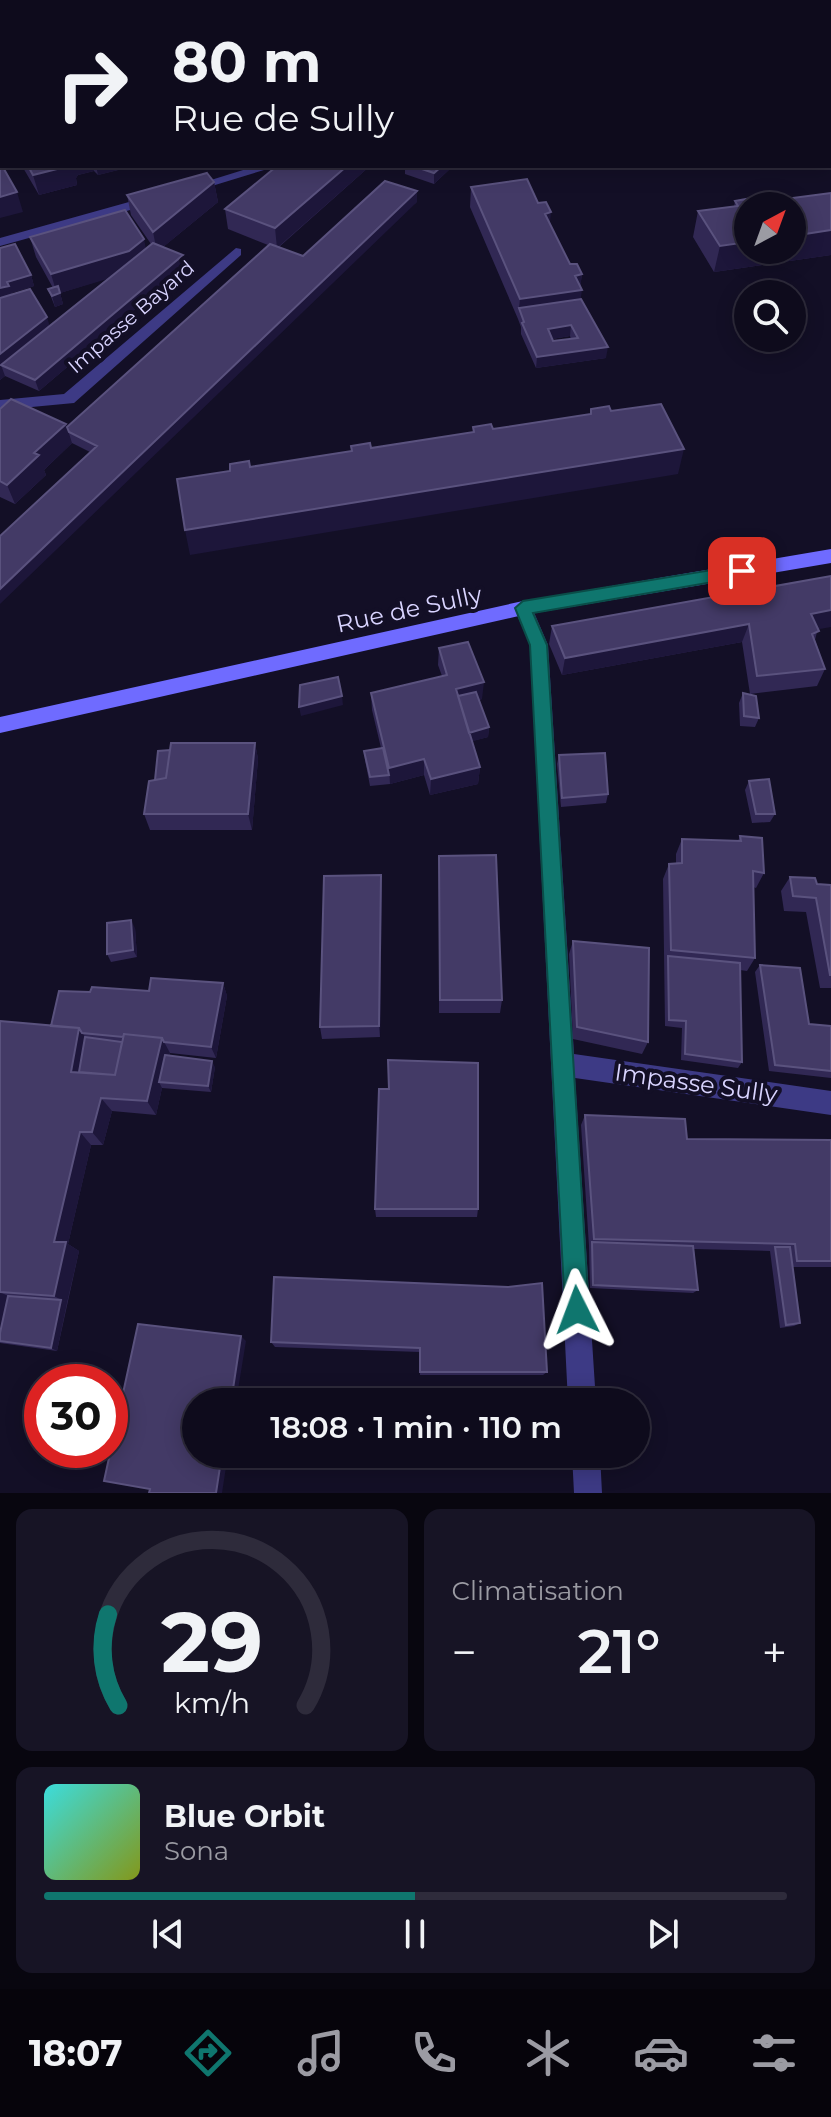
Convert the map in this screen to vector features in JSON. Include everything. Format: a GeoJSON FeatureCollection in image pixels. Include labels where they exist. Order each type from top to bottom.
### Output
{"type":"FeatureCollection","features":[{"type":"Feature","properties":{"kind":"street"},"geometry":{"type":"LineString","coordinates":[[0,242],[263,168]]}},
{"type":"Feature","properties":{"kind":"street","name":"Impasse Bayard"},"geometry":{"type":"LineString","coordinates":[[0,405],[68,399],[236,252]]}},
{"type":"Feature","properties":{"kind":"street","name":"Rue de Sully"},"geometry":{"type":"LineString","coordinates":[[0,725],[523,608],[831,556]]}},
{"type":"Feature","properties":{"kind":"street"},"geometry":{"type":"LineString","coordinates":[[523,608],[539,645],[581,1388]]}},
{"type":"Feature","properties":{"kind":"street","name":"Impasse Sully"},"geometry":{"type":"LineString","coordinates":[[562,1064],[831,1103]]}},
{"type":"Feature","properties":{"kind":"street"},"geometry":{"type":"LineString","coordinates":[[587,1468],[588,1493]]}},
{"type":"Feature","properties":{"kind":"building"},"geometry":{"type":"Polygon","coordinates":[[[0,168],[3,168],[17,192],[0,197],[0,168]]]}},
{"type":"Feature","properties":{"kind":"building"},"geometry":{"type":"Polygon","coordinates":[[[29,168],[61,168],[33,175],[29,168]]]}},
{"type":"Feature","properties":{"kind":"building"},"geometry":{"type":"Polygon","coordinates":[[[275,168],[345,168],[275,228],[225,209],[275,168]]]}},
{"type":"Feature","properties":{"kind":"building"},"geometry":{"type":"Polygon","coordinates":[[[419,168],[440,168],[434,173],[419,168]]]}},
{"type":"Feature","properties":{"kind":"building"},"geometry":{"type":"Polygon","coordinates":[[[207,173],[214,182],[153,232],[127,195],[207,173]]]}},
{"type":"Feature","properties":{"kind":"building"},"geometry":{"type":"Polygon","coordinates":[[[527,179],[538,203],[546,202],[551,212],[545,214],[570,264],[577,264],[582,274],[575,276],[582,290],[520,299],[471,187],[527,179]]]}},
{"type":"Feature","properties":{"kind":"building"},"geometry":{"type":"Polygon","coordinates":[[[385,181],[417,191],[0,589],[0,536],[97,446],[69,432],[67,427],[270,244],[303,256],[385,181]]]}},
{"type":"Feature","properties":{"kind":"building"},"geometry":{"type":"Polygon","coordinates":[[[831,193],[831,230],[806,234],[806,196],[831,193]]]}},
{"type":"Feature","properties":{"kind":"building"},"geometry":{"type":"Polygon","coordinates":[[[734,206],[734,244],[720,246],[698,211],[734,206]]]}},
{"type":"Feature","properties":{"kind":"building"},"geometry":{"type":"Polygon","coordinates":[[[125,210],[144,239],[129,251],[51,274],[30,237],[125,210]]]}},
{"type":"Feature","properties":{"kind":"building"},"geometry":{"type":"Polygon","coordinates":[[[153,243],[183,255],[35,380],[1,365],[153,243]]]}},
{"type":"Feature","properties":{"kind":"building"},"geometry":{"type":"Polygon","coordinates":[[[15,244],[31,275],[7,282],[9,286],[0,288],[0,248],[15,244]]]}},
{"type":"Feature","properties":{"kind":"building"},"geometry":{"type":"Polygon","coordinates":[[[58,286],[60,293],[52,296],[48,289],[58,286]]]}},
{"type":"Feature","properties":{"kind":"building"},"geometry":{"type":"Polygon","coordinates":[[[30,289],[47,317],[0,354],[0,298],[30,289]]]}},
{"type":"Feature","properties":{"kind":"building"},"geometry":{"type":"Polygon","coordinates":[[[581,299],[608,347],[537,357],[519,308],[581,299]],[[571,325],[548,329],[553,341],[578,338],[571,325]]]}},
{"type":"Feature","properties":{"kind":"building"},"geometry":{"type":"Polygon","coordinates":[[[11,399],[66,424],[34,453],[39,455],[7,485],[0,481],[0,409],[11,399]]]}},
{"type":"Feature","properties":{"kind":"building"},"geometry":{"type":"Polygon","coordinates":[[[661,404],[684,449],[185,530],[177,479],[230,471],[230,464],[249,461],[250,467],[352,451],[351,446],[370,443],[371,448],[474,432],[473,427],[491,424],[493,429],[591,414],[591,409],[609,406],[611,411],[661,404]]]}},
{"type":"Feature","properties":{"kind":"building"},"geometry":{"type":"Polygon","coordinates":[[[831,576],[831,610],[811,614],[819,631],[812,634],[825,669],[757,676],[749,624],[565,658],[552,626],[831,576]]]}},
{"type":"Feature","properties":{"kind":"building"},"geometry":{"type":"Polygon","coordinates":[[[468,642],[484,682],[456,689],[480,767],[431,779],[424,759],[389,768],[371,693],[447,675],[439,648],[468,642]]]}},
{"type":"Feature","properties":{"kind":"building"},"geometry":{"type":"Polygon","coordinates":[[[338,677],[342,696],[299,707],[300,685],[338,677]]]}},
{"type":"Feature","properties":{"kind":"building"},"geometry":{"type":"Polygon","coordinates":[[[476,692],[489,727],[469,733],[458,696],[476,692]]]}},
{"type":"Feature","properties":{"kind":"building"},"geometry":{"type":"Polygon","coordinates":[[[743,693],[756,696],[759,718],[744,716],[743,693]]]}},
{"type":"Feature","properties":{"kind":"building"},"geometry":{"type":"Polygon","coordinates":[[[171,743],[255,743],[248,814],[144,814],[149,781],[166,778],[171,743]]]}},
{"type":"Feature","properties":{"kind":"building"},"geometry":{"type":"Polygon","coordinates":[[[383,748],[389,775],[370,777],[364,751],[383,748]]]}},
{"type":"Feature","properties":{"kind":"building"},"geometry":{"type":"Polygon","coordinates":[[[170,750],[166,778],[155,780],[158,751],[170,750]]]}},
{"type":"Feature","properties":{"kind":"building"},"geometry":{"type":"Polygon","coordinates":[[[605,753],[608,794],[562,798],[559,755],[605,753]]]}},
{"type":"Feature","properties":{"kind":"building"},"geometry":{"type":"Polygon","coordinates":[[[769,779],[775,814],[756,814],[749,781],[769,779]]]}},
{"type":"Feature","properties":{"kind":"building"},"geometry":{"type":"Polygon","coordinates":[[[740,836],[762,838],[764,873],[753,871],[755,958],[671,950],[669,864],[682,863],[682,839],[741,841],[740,836]]]}},
{"type":"Feature","properties":{"kind":"building"},"geometry":{"type":"Polygon","coordinates":[[[496,855],[502,1000],[440,1000],[439,856],[496,855]]]}},
{"type":"Feature","properties":{"kind":"building"},"geometry":{"type":"Polygon","coordinates":[[[381,875],[379,1026],[320,1027],[324,876],[381,875]]]}},
{"type":"Feature","properties":{"kind":"building"},"geometry":{"type":"Polygon","coordinates":[[[790,877],[815,878],[817,884],[831,885],[831,975],[816,898],[793,896],[790,877]]]}},
{"type":"Feature","properties":{"kind":"building"},"geometry":{"type":"Polygon","coordinates":[[[131,920],[133,950],[107,954],[107,923],[131,920]]]}},
{"type":"Feature","properties":{"kind":"building"},"geometry":{"type":"Polygon","coordinates":[[[573,941],[649,948],[648,1042],[577,1027],[573,941]]]}},
{"type":"Feature","properties":{"kind":"building"},"geometry":{"type":"Polygon","coordinates":[[[668,956],[740,963],[742,1062],[685,1054],[686,1021],[669,1020],[668,956]]]}},
{"type":"Feature","properties":{"kind":"building"},"geometry":{"type":"Polygon","coordinates":[[[760,965],[800,968],[809,1024],[831,1026],[831,1071],[775,1065],[760,965]]]}},
{"type":"Feature","properties":{"kind":"building"},"geometry":{"type":"Polygon","coordinates":[[[151,978],[223,983],[211,1047],[164,1042],[162,1038],[82,1033],[79,1028],[51,1026],[59,991],[90,992],[92,987],[149,991],[151,978]]]}},
{"type":"Feature","properties":{"kind":"building"},"geometry":{"type":"Polygon","coordinates":[[[0,1021],[79,1028],[71,1072],[115,1075],[124,1034],[162,1038],[147,1101],[101,1098],[92,1132],[80,1132],[54,1242],[66,1242],[54,1296],[0,1292],[0,1021]]]}},
{"type":"Feature","properties":{"kind":"building"},"geometry":{"type":"Polygon","coordinates":[[[85,1037],[122,1042],[115,1075],[79,1072],[85,1037]]]}},
{"type":"Feature","properties":{"kind":"building"},"geometry":{"type":"Polygon","coordinates":[[[165,1055],[212,1061],[208,1086],[159,1082],[165,1055]]]}},
{"type":"Feature","properties":{"kind":"building"},"geometry":{"type":"Polygon","coordinates":[[[388,1060],[478,1063],[478,1209],[375,1209],[379,1089],[389,1089],[388,1060]]]}},
{"type":"Feature","properties":{"kind":"building"},"geometry":{"type":"Polygon","coordinates":[[[585,1115],[685,1119],[687,1139],[831,1140],[831,1261],[797,1261],[795,1244],[594,1239],[585,1115]]]}},
{"type":"Feature","properties":{"kind":"building"},"geometry":{"type":"Polygon","coordinates":[[[592,1242],[693,1246],[698,1290],[593,1285],[592,1242]]]}},
{"type":"Feature","properties":{"kind":"building"},"geometry":{"type":"Polygon","coordinates":[[[775,1247],[790,1247],[800,1323],[786,1325],[775,1247]]]}},
{"type":"Feature","properties":{"kind":"building"},"geometry":{"type":"Polygon","coordinates":[[[274,1277],[508,1287],[542,1283],[547,1372],[420,1372],[420,1348],[271,1342],[274,1277]]]}},
{"type":"Feature","properties":{"kind":"building"},"geometry":{"type":"Polygon","coordinates":[[[8,1296],[61,1300],[51,1348],[0,1341],[8,1296]]]}},
{"type":"Feature","properties":{"kind":"building"},"geometry":{"type":"Polygon","coordinates":[[[138,1324],[241,1336],[233,1388],[182,1388],[182,1468],[220,1468],[216,1493],[149,1493],[150,1489],[104,1481],[107,1468],[128,1468],[128,1370],[138,1324]]]}},
{"type":"Feature","properties":{"kind":"route"},"geometry":{"type":"LineString","coordinates":[[577,1310],[539,645],[523,608],[742,571]]}}]}
